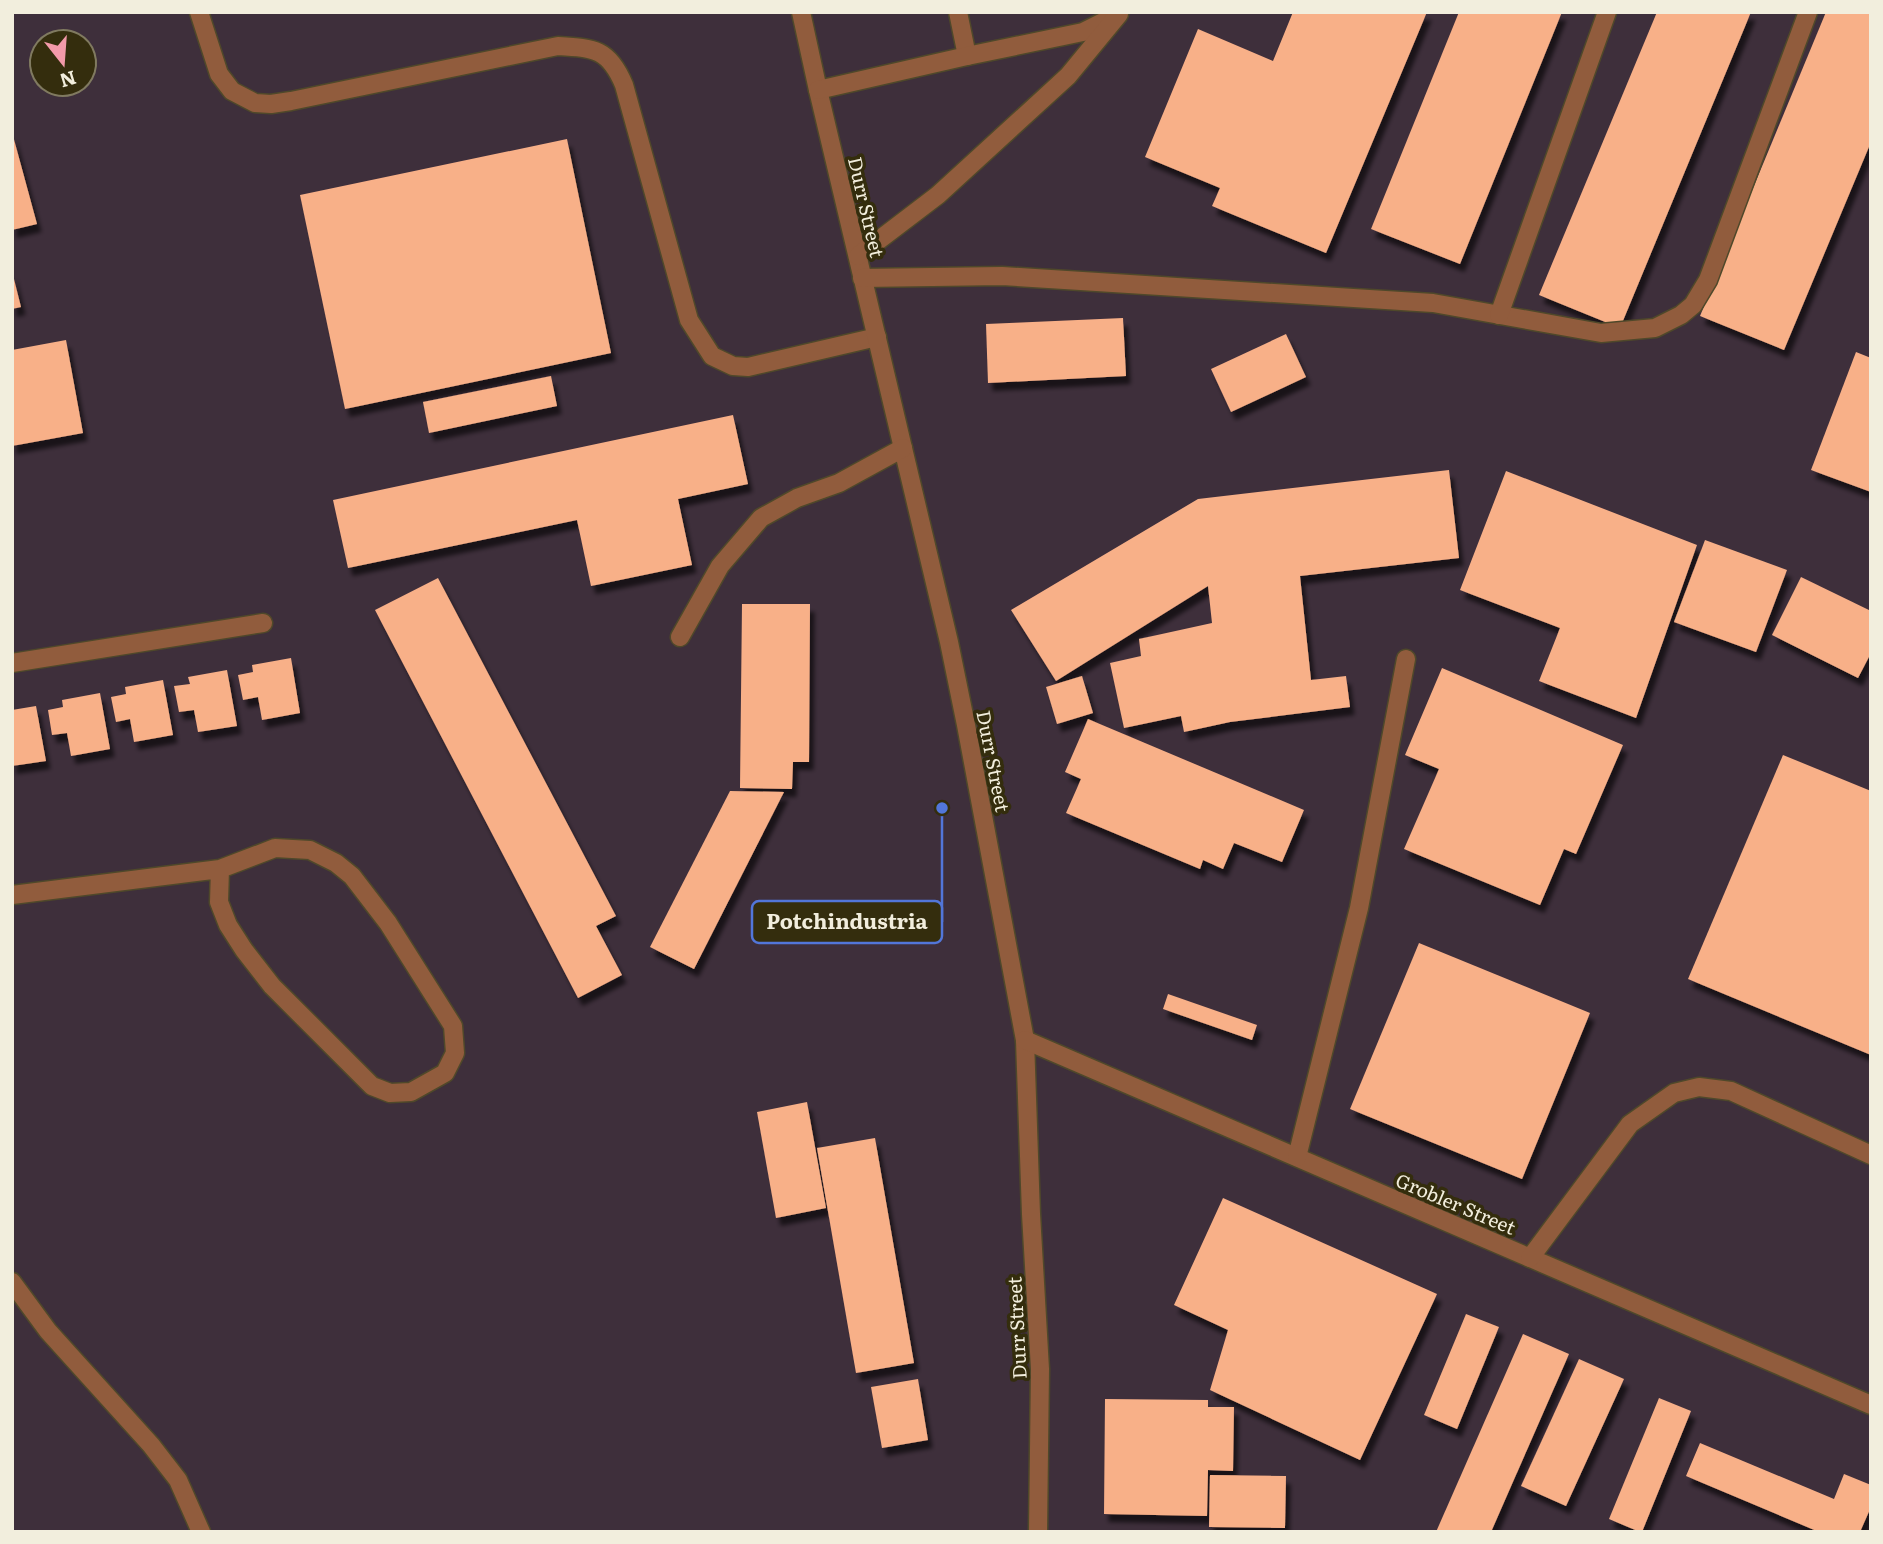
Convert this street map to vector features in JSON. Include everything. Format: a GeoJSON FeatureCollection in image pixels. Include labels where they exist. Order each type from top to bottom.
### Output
{"type":"FeatureCollection","features":[{"type":"Feature","properties":{"kind":"street"},"geometry":{"type":"LineString","coordinates":[[199,12],[219,74],[232,90],[256,103],[291,101],[558,46],[585,47],[605,55],[617,69],[624,85],[689,320],[712,356],[733,366],[748,367],[877,338]]}},
{"type":"Feature","properties":{"kind":"street","name":"Durr Street"},"geometry":{"type":"LineString","coordinates":[[801,12],[949,642],[1025,1040],[1040,1369],[1038,1532]]}},
{"type":"Feature","properties":{"kind":"street"},"geometry":{"type":"LineString","coordinates":[[958,12],[967,56]]}},
{"type":"Feature","properties":{"kind":"street"},"geometry":{"type":"LineString","coordinates":[[1499,315],[1607,12]]}},
{"type":"Feature","properties":{"kind":"street"},"geometry":{"type":"LineString","coordinates":[[862,278],[1002,276],[1433,303],[1601,333],[1655,328],[1681,315],[1693,305],[1708,280],[1808,12]]}},
{"type":"Feature","properties":{"kind":"street"},"geometry":{"type":"LineString","coordinates":[[818,90],[1083,33],[1119,13]]}},
{"type":"Feature","properties":{"kind":"street"},"geometry":{"type":"LineString","coordinates":[[858,257],[937,195],[1068,76],[1119,13]]}},
{"type":"Feature","properties":{"kind":"street"},"geometry":{"type":"LineString","coordinates":[[680,637],[720,566],[761,518],[797,498],[839,483],[903,448]]}},
{"type":"Feature","properties":{"kind":"street"},"geometry":{"type":"LineString","coordinates":[[12,663],[263,623]]}},
{"type":"Feature","properties":{"kind":"street"},"geometry":{"type":"LineString","coordinates":[[1297,1157],[1359,908],[1406,659]]}},
{"type":"Feature","properties":{"kind":"street"},"geometry":{"type":"LineString","coordinates":[[12,895],[220,869],[275,848],[310,850],[336,863],[352,876],[388,923],[453,1026],[456,1053],[445,1073],[411,1092],[390,1093],[372,1086],[272,986],[244,950],[228,925],[219,902],[220,869]]}},
{"type":"Feature","properties":{"kind":"street","name":"Grobler Street"},"geometry":{"type":"LineString","coordinates":[[1025,1040],[1871,1405]]}},
{"type":"Feature","properties":{"kind":"street"},"geometry":{"type":"LineString","coordinates":[[1530,1258],[1630,1124],[1674,1093],[1699,1087],[1731,1091],[1871,1155]]}},
{"type":"Feature","properties":{"kind":"street"},"geometry":{"type":"LineString","coordinates":[[12,1282],[48,1331],[158,1453],[178,1480],[201,1532]]}},
{"type":"Feature","properties":{"kind":"shaded area"},"geometry":{"type":"Polygon","coordinates":[[[12,12],[1871,12],[1871,1532],[12,1532],[12,12]]]}},
{"type":"Feature","properties":{"kind":"building"},"geometry":{"type":"Polygon","coordinates":[[[1293,12],[1427,12],[1326,253],[1212,206],[1220,188],[1145,157],[1198,29],[1273,61],[1293,12]]]}},
{"type":"Feature","properties":{"kind":"building"},"geometry":{"type":"Polygon","coordinates":[[[1459,12],[1562,12],[1460,264],[1371,229],[1459,12]]]}},
{"type":"Feature","properties":{"kind":"building"},"geometry":{"type":"Polygon","coordinates":[[[1657,12],[1751,12],[1620,328],[1539,295],[1657,12]]]}},
{"type":"Feature","properties":{"kind":"building"},"geometry":{"type":"Polygon","coordinates":[[[1826,12],[1871,12],[1871,142],[1784,350],[1700,316],[1826,12]]]}},
{"type":"Feature","properties":{"kind":"building"},"geometry":{"type":"Polygon","coordinates":[[[12,132],[37,224],[12,230],[12,132]]]}},
{"type":"Feature","properties":{"kind":"building"},"geometry":{"type":"Polygon","coordinates":[[[567,139],[611,353],[345,409],[300,195],[567,139]]]}},
{"type":"Feature","properties":{"kind":"building"},"geometry":{"type":"Polygon","coordinates":[[[12,271],[21,307],[12,309],[12,271]]]}},
{"type":"Feature","properties":{"kind":"building"},"geometry":{"type":"Polygon","coordinates":[[[1123,318],[1126,376],[988,383],[986,324],[1123,318]]]}},
{"type":"Feature","properties":{"kind":"building"},"geometry":{"type":"Polygon","coordinates":[[[1286,334],[1306,377],[1231,412],[1211,369],[1286,334]]]}},
{"type":"Feature","properties":{"kind":"building"},"geometry":{"type":"Polygon","coordinates":[[[66,340],[83,433],[12,446],[12,350],[66,340]]]}},
{"type":"Feature","properties":{"kind":"building"},"geometry":{"type":"Polygon","coordinates":[[[1856,352],[1871,358],[1871,492],[1811,470],[1856,352]]]}},
{"type":"Feature","properties":{"kind":"building"},"geometry":{"type":"Polygon","coordinates":[[[551,376],[557,406],[429,433],[423,402],[551,376]]]}},
{"type":"Feature","properties":{"kind":"building"},"geometry":{"type":"Polygon","coordinates":[[[733,415],[748,484],[678,499],[692,565],[591,586],[577,520],[348,568],[333,500],[733,415]]]}},
{"type":"Feature","properties":{"kind":"building"},"geometry":{"type":"Polygon","coordinates":[[[1449,470],[1459,558],[1300,576],[1311,680],[1346,676],[1350,707],[1230,722],[1184,732],[1181,716],[1124,728],[1110,663],[1141,656],[1139,639],[1212,623],[1208,586],[1056,681],[1011,610],[1198,499],[1449,470]]]}},
{"type":"Feature","properties":{"kind":"building"},"geometry":{"type":"Polygon","coordinates":[[[1506,471],[1697,545],[1636,718],[1539,681],[1560,628],[1460,590],[1506,471]]]}},
{"type":"Feature","properties":{"kind":"building"},"geometry":{"type":"Polygon","coordinates":[[[1705,540],[1787,570],[1756,652],[1674,622],[1705,540]]]}},
{"type":"Feature","properties":{"kind":"building"},"geometry":{"type":"Polygon","coordinates":[[[1801,577],[1871,611],[1871,653],[1858,678],[1772,635],[1801,577]]]}},
{"type":"Feature","properties":{"kind":"building"},"geometry":{"type":"Polygon","coordinates":[[[438,578],[616,916],[596,926],[622,975],[578,998],[375,610],[438,578]]]}},
{"type":"Feature","properties":{"kind":"building"},"geometry":{"type":"Polygon","coordinates":[[[742,604],[810,604],[809,762],[793,762],[792,789],[740,788],[742,604]]]}},
{"type":"Feature","properties":{"kind":"building"},"geometry":{"type":"Polygon","coordinates":[[[291,658],[300,713],[262,720],[258,697],[243,700],[238,675],[253,672],[252,665],[291,658]]]}},
{"type":"Feature","properties":{"kind":"building"},"geometry":{"type":"Polygon","coordinates":[[[1442,668],[1623,745],[1576,854],[1564,849],[1540,905],[1404,849],[1439,769],[1405,755],[1442,668]]]}},
{"type":"Feature","properties":{"kind":"building"},"geometry":{"type":"Polygon","coordinates":[[[227,670],[237,726],[198,732],[194,710],[179,712],[174,686],[190,684],[188,677],[227,670]]]}},
{"type":"Feature","properties":{"kind":"building"},"geometry":{"type":"Polygon","coordinates":[[[1082,676],[1093,713],[1057,724],[1046,687],[1082,676]]]}},
{"type":"Feature","properties":{"kind":"building"},"geometry":{"type":"Polygon","coordinates":[[[163,680],[173,735],[134,742],[130,719],[116,722],[111,697],[126,694],[125,687],[163,680]]]}},
{"type":"Feature","properties":{"kind":"building"},"geometry":{"type":"Polygon","coordinates":[[[100,693],[110,749],[71,756],[67,733],[52,735],[48,710],[63,707],[62,700],[100,693]]]}},
{"type":"Feature","properties":{"kind":"building"},"geometry":{"type":"Polygon","coordinates":[[[36,706],[46,761],[12,766],[12,710],[36,706]]]}},
{"type":"Feature","properties":{"kind":"building"},"geometry":{"type":"Polygon","coordinates":[[[1088,719],[1304,810],[1282,862],[1234,843],[1223,869],[1203,860],[1200,869],[1066,813],[1081,779],[1065,772],[1088,719]]]}},
{"type":"Feature","properties":{"kind":"building"},"geometry":{"type":"Polygon","coordinates":[[[1783,755],[1871,791],[1871,1055],[1688,979],[1783,755]]]}},
{"type":"Feature","properties":{"kind":"building"},"geometry":{"type":"Polygon","coordinates":[[[730,791],[784,792],[694,969],[650,947],[730,791]]]}},
{"type":"Feature","properties":{"kind":"building"},"geometry":{"type":"Polygon","coordinates":[[[1419,943],[1590,1013],[1522,1179],[1350,1109],[1419,943]]]}},
{"type":"Feature","properties":{"kind":"building"},"geometry":{"type":"Polygon","coordinates":[[[1168,994],[1257,1025],[1252,1040],[1163,1009],[1168,994]]]}},
{"type":"Feature","properties":{"kind":"building"},"geometry":{"type":"Polygon","coordinates":[[[807,1102],[826,1208],[776,1218],[757,1112],[807,1102]]]}},
{"type":"Feature","properties":{"kind":"building"},"geometry":{"type":"Polygon","coordinates":[[[875,1138],[914,1363],[856,1373],[817,1148],[875,1138]]]}},
{"type":"Feature","properties":{"kind":"building"},"geometry":{"type":"Polygon","coordinates":[[[1223,1198],[1437,1294],[1360,1460],[1210,1390],[1228,1330],[1174,1305],[1223,1198]]]}},
{"type":"Feature","properties":{"kind":"building"},"geometry":{"type":"Polygon","coordinates":[[[1466,1314],[1499,1327],[1457,1429],[1424,1415],[1466,1314]]]}},
{"type":"Feature","properties":{"kind":"building"},"geometry":{"type":"Polygon","coordinates":[[[1523,1334],[1569,1354],[1491,1532],[1436,1532],[1523,1334]]]}},
{"type":"Feature","properties":{"kind":"building"},"geometry":{"type":"Polygon","coordinates":[[[1579,1359],[1624,1379],[1566,1506],[1521,1486],[1579,1359]]]}},
{"type":"Feature","properties":{"kind":"building"},"geometry":{"type":"Polygon","coordinates":[[[918,1379],[928,1440],[882,1448],[871,1387],[918,1379]]]}},
{"type":"Feature","properties":{"kind":"building"},"geometry":{"type":"Polygon","coordinates":[[[1659,1398],[1691,1411],[1640,1532],[1609,1519],[1659,1398]]]}},
{"type":"Feature","properties":{"kind":"building"},"geometry":{"type":"Polygon","coordinates":[[[1105,1399],[1208,1400],[1208,1407],[1234,1407],[1233,1471],[1208,1470],[1207,1516],[1104,1514],[1105,1399]]]}},
{"type":"Feature","properties":{"kind":"building"},"geometry":{"type":"Polygon","coordinates":[[[1700,1443],[1834,1499],[1844,1474],[1871,1485],[1871,1507],[1860,1532],[1819,1532],[1686,1476],[1700,1443]]]}},
{"type":"Feature","properties":{"kind":"building"},"geometry":{"type":"Polygon","coordinates":[[[1210,1475],[1286,1476],[1285,1528],[1209,1527],[1210,1475]]]}},
{"type":"Feature","properties":{"kind":"place","name":"Potchindustria"},"geometry":{"type":"Point","coordinates":[942,808]}}]}
